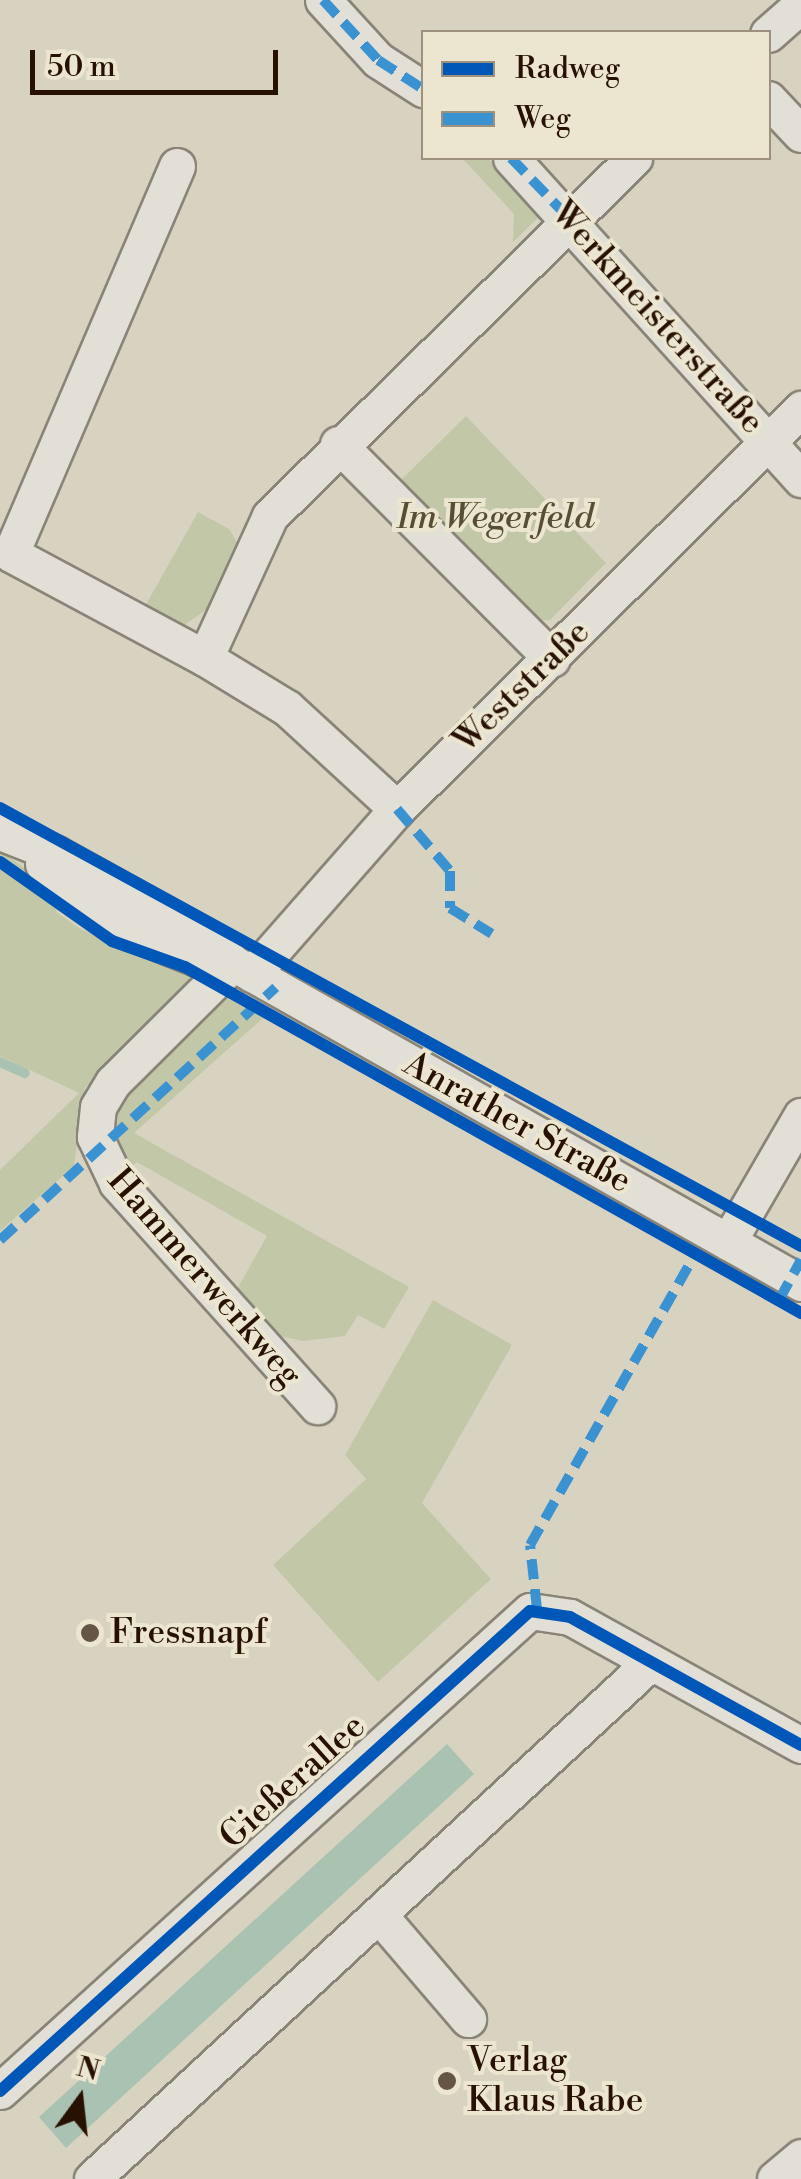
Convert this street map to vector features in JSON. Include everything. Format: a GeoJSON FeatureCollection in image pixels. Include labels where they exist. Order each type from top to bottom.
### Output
{"type":"FeatureCollection","features":[{"type":"Feature","properties":{"kind":"street"},"geometry":{"type":"LineString","coordinates":[[323,0],[378,60],[421,87]]}},
{"type":"Feature","properties":{"kind":"street"},"geometry":{"type":"LineString","coordinates":[[771,31],[801,5]]}},
{"type":"Feature","properties":{"kind":"street"},"geometry":{"type":"LineString","coordinates":[[771,102],[801,134]]}},
{"type":"Feature","properties":{"kind":"street","name":"Werkmeisterstraße"},"geometry":{"type":"LineString","coordinates":[[513,160],[801,479]]}},
{"type":"Feature","properties":{"kind":"street"},"geometry":{"type":"LineString","coordinates":[[205,658],[270,516],[338,444],[632,160]]}},
{"type":"Feature","properties":{"kind":"street"},"geometry":{"type":"LineString","coordinates":[[177,166],[6,565],[205,658],[287,708],[398,810]]}},
{"type":"Feature","properties":{"kind":"street","name":"Weststraße"},"geometry":{"type":"LineString","coordinates":[[242,968],[801,408]]}},
{"type":"Feature","properties":{"kind":"street"},"geometry":{"type":"LineString","coordinates":[[338,444],[552,659]]}},
{"type":"Feature","properties":{"kind":"street","name":"Anrather Straße"},"geometry":{"type":"LineString","coordinates":[[7,836],[56,854],[216,943],[242,968],[801,1283]]}},
{"type":"Feature","properties":{"kind":"street","name":"Hammerwerkweg"},"geometry":{"type":"LineString","coordinates":[[242,968],[113,1082],[98,1107],[95,1137],[102,1162],[126,1195],[317,1406]]}},
{"type":"Feature","properties":{"kind":"street"},"geometry":{"type":"LineString","coordinates":[[728,1242],[801,1116]]}},
{"type":"Feature","properties":{"kind":"street","name":"Gießerallee"},"geometry":{"type":"LineString","coordinates":[[0,2090],[517,1619],[537,1609],[561,1613],[801,1745]]}},
{"type":"Feature","properties":{"kind":"street"},"geometry":{"type":"LineString","coordinates":[[92,2179],[651,1662]]}},
{"type":"Feature","properties":{"kind":"street"},"geometry":{"type":"LineString","coordinates":[[379,1915],[468,2019]]}},
{"type":"Feature","properties":{"kind":"street"},"geometry":{"type":"LineString","coordinates":[[775,2179],[801,2157]]}},
{"type":"Feature","properties":{"kind":"green space"},"geometry":{"type":"Polygon","coordinates":[[[464,160],[490,160],[542,214],[513,242],[514,214],[464,160]]]}},
{"type":"Feature","properties":{"kind":"green space","name":"Im Wegerfeld"},"geometry":{"type":"Polygon","coordinates":[[[466,416],[606,563],[550,620],[528,621],[398,483],[466,416]]]}},
{"type":"Feature","properties":{"kind":"green space"},"geometry":{"type":"Polygon","coordinates":[[[198,512],[229,529],[237,542],[206,610],[183,626],[144,608],[198,512]]]}},
{"type":"Feature","properties":{"kind":"green space"},"geometry":{"type":"Polygon","coordinates":[[[0,851],[67,897],[56,912],[79,928],[193,979],[85,1088],[74,1166],[0,1231],[0,1170],[79,1093],[0,1056],[0,851]]]}},
{"type":"Feature","properties":{"kind":"green space"},"geometry":{"type":"Polygon","coordinates":[[[226,997],[263,1018],[134,1133],[409,1287],[384,1329],[358,1315],[345,1336],[303,1341],[265,1333],[232,1298],[267,1236],[137,1162],[124,1174],[113,1130],[123,1098],[226,997]]]}},
{"type":"Feature","properties":{"kind":"green space"},"geometry":{"type":"Polygon","coordinates":[[[433,1300],[512,1345],[422,1503],[491,1579],[378,1682],[273,1565],[366,1479],[345,1455],[433,1300]]]}},
{"type":"Feature","properties":{"kind":"shaded area"},"geometry":{"type":"Polygon","coordinates":[[[447,1744],[474,1774],[66,2148],[39,2117],[447,1744]]]}},
{"type":"Feature","properties":{"kind":"waterway"},"geometry":{"type":"LineString","coordinates":[[0,1062],[25,1073]]}},
{"type":"Feature","properties":{"kind":"marked path"},"geometry":{"type":"LineString","coordinates":[[323,0],[378,60],[421,88]]}},
{"type":"Feature","properties":{"kind":"marked path"},"geometry":{"type":"LineString","coordinates":[[513,160],[569,218]]}},
{"type":"Feature","properties":{"kind":"marked path"},"geometry":{"type":"LineString","coordinates":[[397,809],[450,871],[450,908],[492,934]]}},
{"type":"Feature","properties":{"kind":"marked path"},"geometry":{"type":"LineString","coordinates":[[0,1240],[276,987]]}},
{"type":"Feature","properties":{"kind":"marked path"},"geometry":{"type":"LineString","coordinates":[[537,1609],[530,1545],[696,1253]]}},
{"type":"Feature","properties":{"kind":"marked path"},"geometry":{"type":"LineString","coordinates":[[779,1300],[801,1260]]}},
{"type":"Feature","properties":{"kind":"cycle path"},"geometry":{"type":"LineString","coordinates":[[0,808],[801,1246]]}},
{"type":"Feature","properties":{"kind":"cycle path"},"geometry":{"type":"LineString","coordinates":[[0,862],[112,941],[185,967],[801,1313]]}},
{"type":"Feature","properties":{"kind":"cycle path"},"geometry":{"type":"LineString","coordinates":[[0,2091],[530,1611],[570,1617],[801,1745]]}},
{"type":"Feature","properties":{"kind":"place","name":"Fressnapf"},"geometry":{"type":"Point","coordinates":[90,1633]}},
{"type":"Feature","properties":{"kind":"place","name":"Verlag Klaus Rabe"},"geometry":{"type":"Point","coordinates":[447,2081]}}]}
